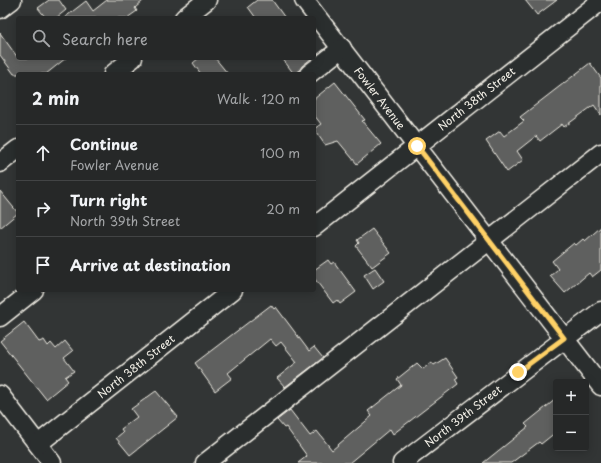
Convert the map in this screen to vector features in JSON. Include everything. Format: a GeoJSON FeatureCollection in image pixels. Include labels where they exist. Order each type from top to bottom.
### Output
{"type":"FeatureCollection","features":[{"type":"Feature","properties":{"kind":"street"},"geometry":{"type":"LineString","coordinates":[[0,9],[12,0]]}},
{"type":"Feature","properties":{"kind":"street"},"geometry":{"type":"LineString","coordinates":[[187,16],[207,0]]}},
{"type":"Feature","properties":{"kind":"street","name":"Fowler Avenue"},"geometry":{"type":"LineString","coordinates":[[304,0],[601,386]]}},
{"type":"Feature","properties":{"kind":"street","name":"North 38th Street"},"geometry":{"type":"LineString","coordinates":[[316,225],[601,1]]}},
{"type":"Feature","properties":{"kind":"street"},"geometry":{"type":"LineString","coordinates":[[312,72],[342,48]]}},
{"type":"Feature","properties":{"kind":"street"},"geometry":{"type":"LineString","coordinates":[[116,72],[130,60]]}},
{"type":"Feature","properties":{"kind":"street"},"geometry":{"type":"LineString","coordinates":[[0,163],[16,150]]}},
{"type":"Feature","properties":{"kind":"street"},"geometry":{"type":"LineString","coordinates":[[205,463],[601,154]]}},
{"type":"Feature","properties":{"kind":"street"},"geometry":{"type":"LineString","coordinates":[[0,317],[31,292]]}},
{"type":"Feature","properties":{"kind":"street","name":"North 38th Street"},"geometry":{"type":"LineString","coordinates":[[38,444],[230,292]]}},
{"type":"Feature","properties":{"kind":"street","name":"North 39th Street"},"geometry":{"type":"LineString","coordinates":[[402,463],[601,311]]}},
{"type":"Feature","properties":{"kind":"street"},"geometry":{"type":"LineString","coordinates":[[0,395],[52,463]]}},
{"type":"Feature","properties":{"kind":"building"},"geometry":{"type":"Polygon","coordinates":[[[49,0],[59,0],[66,10],[58,16],[44,16],[38,8],[49,0]]]}},
{"type":"Feature","properties":{"kind":"building"},"geometry":{"type":"Polygon","coordinates":[[[107,0],[144,0],[135,8],[137,11],[130,16],[67,16],[86,1],[93,11],[107,0]]]}},
{"type":"Feature","properties":{"kind":"building"},"geometry":{"type":"Polygon","coordinates":[[[257,0],[272,0],[284,16],[255,16],[248,7],[257,0]]]}},
{"type":"Feature","properties":{"kind":"building"},"geometry":{"type":"Polygon","coordinates":[[[525,0],[557,0],[537,15],[525,0]]]}},
{"type":"Feature","properties":{"kind":"building"},"geometry":{"type":"Polygon","coordinates":[[[0,33],[16,55],[16,60],[64,60],[48,72],[16,72],[16,74],[14,74],[0,55],[0,33]]]}},
{"type":"Feature","properties":{"kind":"building"},"geometry":{"type":"Polygon","coordinates":[[[197,60],[217,60],[226,72],[200,72],[193,63],[197,60]]]}},
{"type":"Feature","properties":{"kind":"building"},"geometry":{"type":"Polygon","coordinates":[[[284,60],[310,60],[302,66],[298,72],[292,72],[284,60]]]}},
{"type":"Feature","properties":{"kind":"building"},"geometry":{"type":"Polygon","coordinates":[[[590,63],[601,78],[601,115],[594,105],[564,127],[562,124],[540,141],[536,136],[517,151],[523,160],[507,172],[486,141],[500,131],[504,136],[524,121],[520,117],[590,63]]]}},
{"type":"Feature","properties":{"kind":"building"},"geometry":{"type":"Polygon","coordinates":[[[335,82],[365,120],[362,121],[381,144],[357,164],[338,141],[325,145],[316,132],[316,128],[321,124],[316,118],[316,97],[335,82]]]}},
{"type":"Feature","properties":{"kind":"building"},"geometry":{"type":"Polygon","coordinates":[[[0,191],[16,211],[16,215],[0,228],[0,191]]]}},
{"type":"Feature","properties":{"kind":"building"},"geometry":{"type":"Polygon","coordinates":[[[601,227],[601,270],[592,277],[589,273],[565,293],[550,276],[558,269],[552,261],[574,243],[576,245],[583,239],[585,241],[601,227]]]}},
{"type":"Feature","properties":{"kind":"building"},"geometry":{"type":"Polygon","coordinates":[[[372,229],[391,253],[372,267],[356,246],[359,243],[357,240],[372,229]]]}},
{"type":"Feature","properties":{"kind":"building"},"geometry":{"type":"Polygon","coordinates":[[[328,260],[331,264],[334,262],[356,292],[340,304],[337,300],[333,303],[316,281],[316,269],[328,260]]]}},
{"type":"Feature","properties":{"kind":"building"},"geometry":{"type":"Polygon","coordinates":[[[375,268],[384,281],[373,289],[364,275],[375,268]]]}},
{"type":"Feature","properties":{"kind":"building"},"geometry":{"type":"Polygon","coordinates":[[[271,305],[274,309],[276,307],[309,351],[314,347],[323,358],[285,387],[277,378],[297,362],[281,342],[276,346],[270,339],[228,373],[232,378],[215,391],[195,363],[271,305]]]}},
{"type":"Feature","properties":{"kind":"building"},"geometry":{"type":"Polygon","coordinates":[[[24,322],[39,342],[44,340],[48,346],[51,343],[56,349],[65,341],[73,351],[64,358],[74,371],[65,377],[68,381],[46,399],[0,341],[24,322]]]}},
{"type":"Feature","properties":{"kind":"building"},"geometry":{"type":"Polygon","coordinates":[[[445,358],[458,377],[455,379],[458,384],[393,434],[390,429],[349,463],[298,463],[307,456],[286,427],[284,428],[277,420],[290,410],[310,436],[317,431],[332,450],[372,416],[368,411],[401,385],[397,379],[417,363],[423,369],[432,362],[434,365],[445,358]]]}},
{"type":"Feature","properties":{"kind":"building"},"geometry":{"type":"Polygon","coordinates":[[[156,391],[178,417],[130,455],[116,438],[123,432],[121,429],[137,417],[131,409],[156,391]]]}},
{"type":"Feature","properties":{"kind":"building"},"geometry":{"type":"Polygon","coordinates":[[[553,401],[553,434],[541,444],[539,442],[511,463],[483,463],[528,427],[525,424],[553,401]]]}},
{"type":"Feature","properties":{"kind":"route"},"geometry":{"type":"LineString","coordinates":[[417,146],[564,338],[518,372]]}}]}
